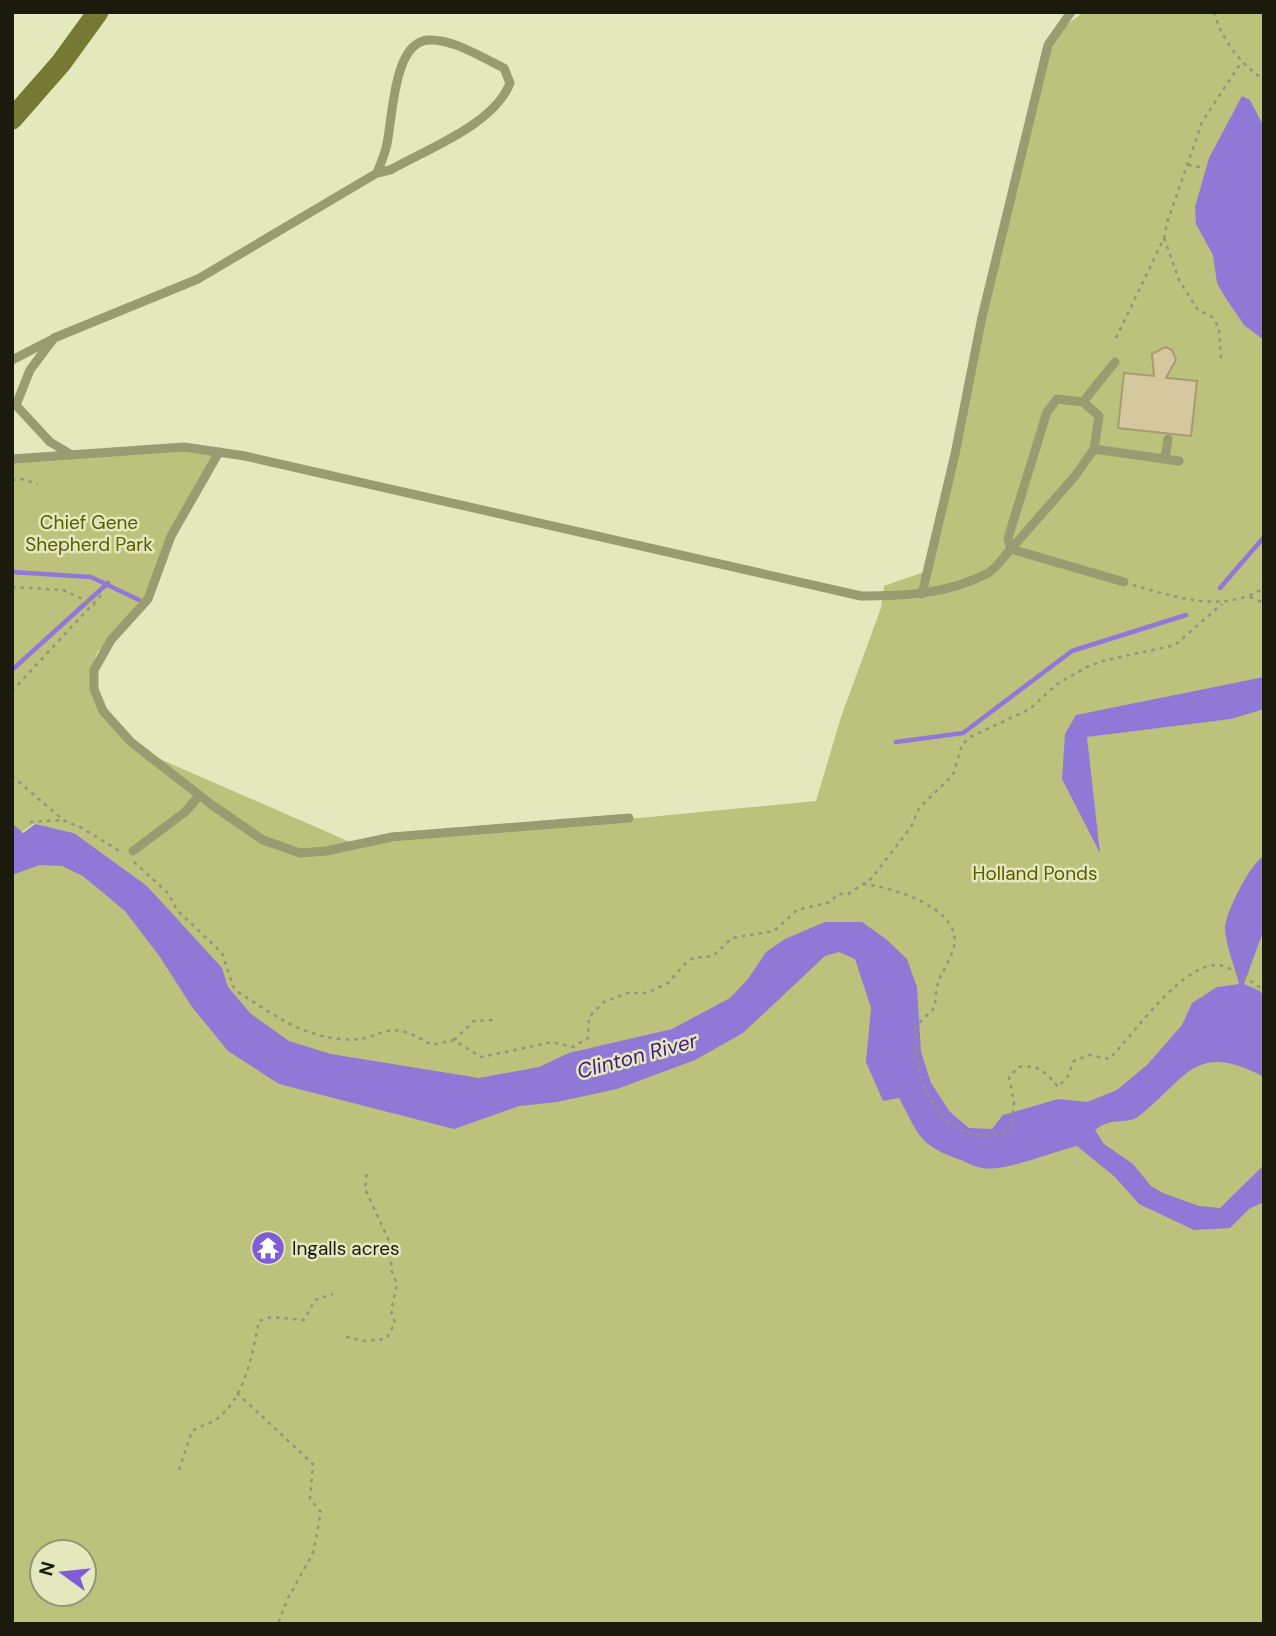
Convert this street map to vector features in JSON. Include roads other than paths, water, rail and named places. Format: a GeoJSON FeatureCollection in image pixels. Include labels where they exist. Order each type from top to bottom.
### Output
{"type":"FeatureCollection","features":[{"type":"Feature","properties":{"kind":"main road"},"geometry":{"type":"LineString","coordinates":[[12,118],[61,63],[98,12]]}},
{"type":"Feature","properties":{"kind":"lane"},"geometry":{"type":"LineString","coordinates":[[922,594],[955,454],[963,398],[1048,45],[1071,12]]}},
{"type":"Feature","properties":{"kind":"lane"},"geometry":{"type":"LineString","coordinates":[[12,360],[54,338],[198,279],[377,173],[390,170],[489,115],[505,98],[510,83],[504,68],[447,44],[428,40],[415,45],[398,73],[386,148],[377,173]]}},
{"type":"Feature","properties":{"kind":"lane"},"geometry":{"type":"LineString","coordinates":[[54,338],[30,370],[14,403],[50,442],[72,455]]}},
{"type":"Feature","properties":{"kind":"lane"},"geometry":{"type":"LineString","coordinates":[[1083,402],[1115,362]]}},
{"type":"Feature","properties":{"kind":"lane"},"geometry":{"type":"LineString","coordinates":[[12,459],[148,448],[184,447],[219,452],[357,480],[798,584],[861,596],[922,594],[991,572],[1075,476],[1094,449],[1099,416],[1083,402],[1058,399],[1047,412],[1008,538],[1011,549]]}},
{"type":"Feature","properties":{"kind":"lane"},"geometry":{"type":"LineString","coordinates":[[1165,459],[1168,439]]}},
{"type":"Feature","properties":{"kind":"lane"},"geometry":{"type":"LineString","coordinates":[[1094,449],[1179,461]]}},
{"type":"Feature","properties":{"kind":"lane"},"geometry":{"type":"LineString","coordinates":[[219,452],[171,536],[149,599],[111,640],[94,670],[94,689],[103,711],[117,730],[199,796],[263,840],[300,853],[326,851],[392,837],[629,818]]}},
{"type":"Feature","properties":{"kind":"lane"},"geometry":{"type":"LineString","coordinates":[[1011,549],[1124,582]]}},
{"type":"Feature","properties":{"kind":"lane"},"geometry":{"type":"LineString","coordinates":[[129,853],[185,813],[199,796]]}},
{"type":"Feature","properties":{"kind":"water"},"geometry":{"type":"Polygon","coordinates":[[[1242,96],[1250,100],[1264,127],[1264,340],[1244,325],[1225,297],[1217,283],[1213,255],[1196,224],[1195,207],[1209,158],[1242,96]]]}},
{"type":"Feature","properties":{"kind":"water"},"geometry":{"type":"Polygon","coordinates":[[[1264,677],[1264,709],[1231,719],[1087,737],[1100,853],[1062,779],[1065,734],[1076,715],[1264,677]]]}},
{"type":"Feature","properties":{"kind":"water","name":"Clinton River"},"geometry":{"type":"Polygon","coordinates":[[[12,823],[23,833],[35,824],[74,833],[147,886],[222,968],[228,987],[251,1014],[289,1041],[331,1054],[479,1078],[539,1067],[569,1053],[672,1029],[730,998],[748,979],[766,952],[785,939],[825,922],[862,922],[886,939],[907,959],[917,987],[921,1052],[931,1083],[950,1112],[969,1128],[992,1129],[1003,1115],[1058,1099],[1087,1102],[1117,1090],[1147,1065],[1182,1025],[1192,1003],[1217,987],[1239,984],[1227,943],[1226,922],[1233,901],[1246,878],[1264,856],[1264,929],[1244,984],[1260,991],[1264,998],[1264,1077],[1222,1062],[1206,1063],[1181,1078],[1135,1119],[1108,1123],[1095,1130],[1104,1144],[1133,1164],[1151,1186],[1199,1206],[1220,1208],[1264,1165],[1264,1202],[1249,1209],[1230,1228],[1194,1230],[1139,1204],[1115,1177],[1077,1146],[1016,1164],[992,1168],[977,1167],[936,1150],[916,1130],[899,1098],[883,1101],[866,1062],[871,1008],[855,959],[839,952],[825,956],[743,1033],[695,1060],[617,1089],[557,1102],[519,1106],[454,1129],[279,1084],[228,1051],[192,1007],[160,957],[125,911],[83,876],[62,866],[40,865],[12,875],[12,823]]]}},
{"type":"Feature","properties":{"kind":"waterway"},"geometry":{"type":"LineString","coordinates":[[1220,588],[1264,537]]}},
{"type":"Feature","properties":{"kind":"waterway"},"geometry":{"type":"LineString","coordinates":[[12,572],[91,577],[139,600]]}},
{"type":"Feature","properties":{"kind":"waterway"},"geometry":{"type":"LineString","coordinates":[[12,670],[108,583]]}},
{"type":"Feature","properties":{"kind":"waterway"},"geometry":{"type":"LineString","coordinates":[[896,742],[963,733],[1072,651],[1186,615]]}},
{"type":"Feature","properties":{"kind":"place","name":"Ingalls acres"},"geometry":{"type":"Point","coordinates":[268,1248]}},
{"type":"Feature","properties":{"kind":"park label","name":"Chief Gene Shepherd Park"},"geometry":{"type":"Point","coordinates":[89,533]}},
{"type":"Feature","properties":{"kind":"park label","name":"Holland Ponds"},"geometry":{"type":"Point","coordinates":[1035,873]}}]}
